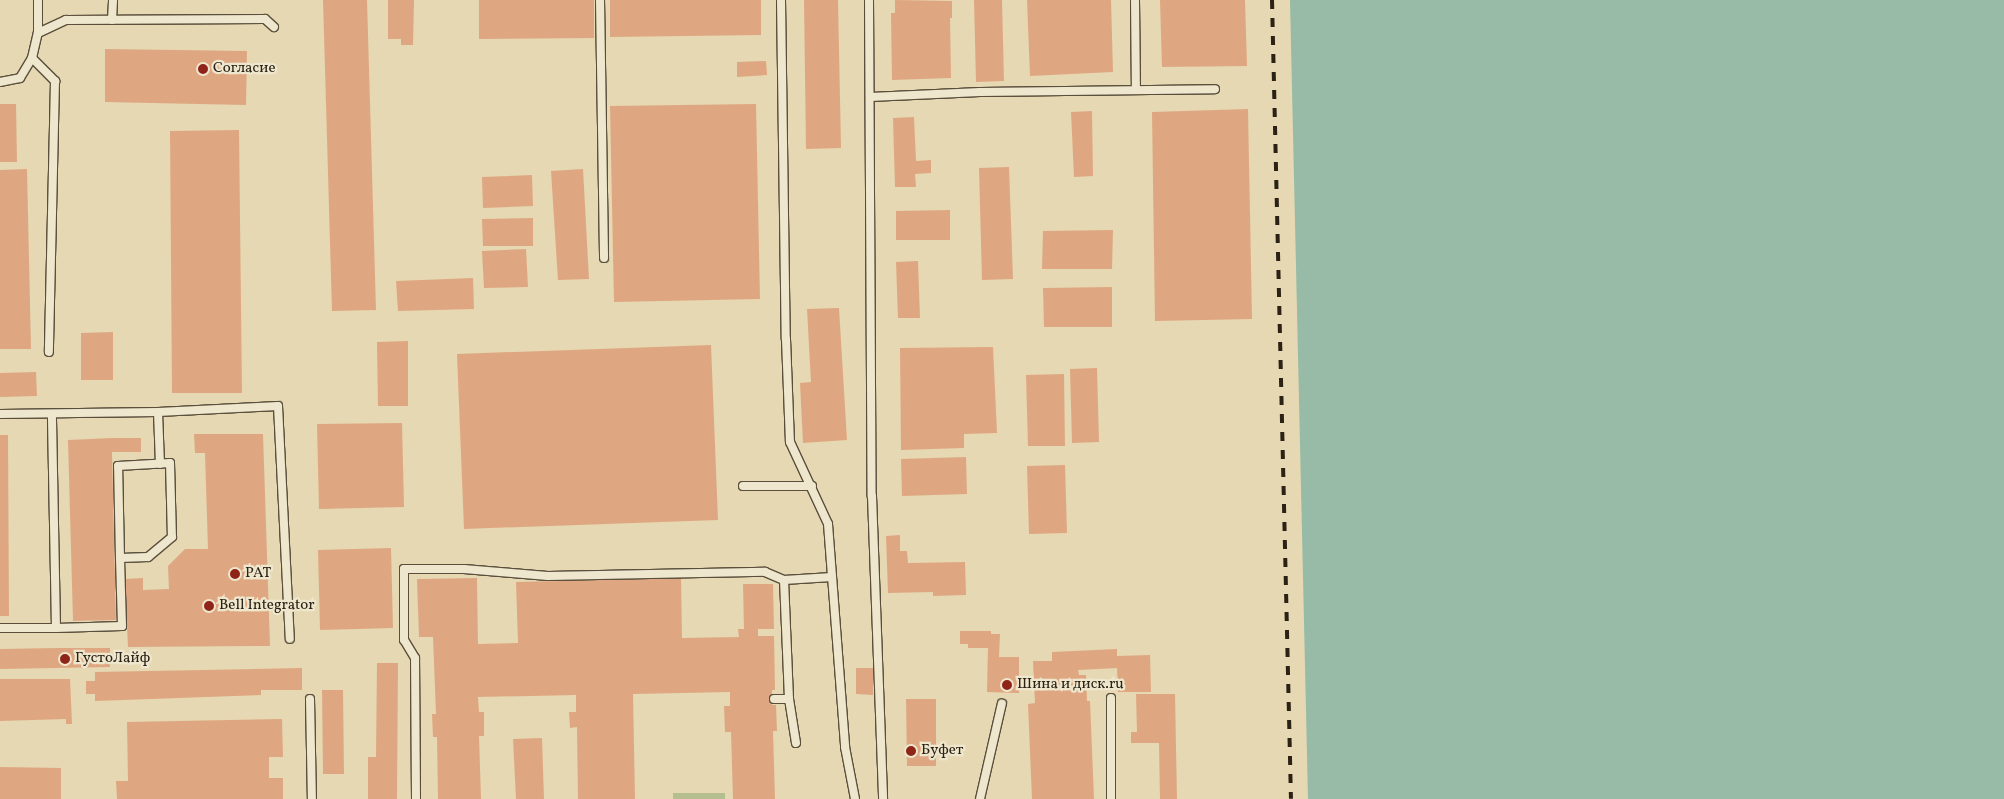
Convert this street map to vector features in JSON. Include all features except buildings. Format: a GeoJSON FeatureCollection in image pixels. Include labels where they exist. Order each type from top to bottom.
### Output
{"type":"FeatureCollection","features":[{"type":"Feature","properties":{"kind":"lane"},"geometry":{"type":"LineString","coordinates":[[0,82],[20,78],[32,58],[38,33],[38,0]]}},
{"type":"Feature","properties":{"kind":"lane"},"geometry":{"type":"LineString","coordinates":[[112,20],[113,0]]}},
{"type":"Feature","properties":{"kind":"lane"},"geometry":{"type":"LineString","coordinates":[[600,0],[604,258]]}},
{"type":"Feature","properties":{"kind":"lane"},"geometry":{"type":"LineString","coordinates":[[782,0],[786,339],[790,442],[828,524],[845,747],[855,799]]}},
{"type":"Feature","properties":{"kind":"lane"},"geometry":{"type":"LineString","coordinates":[[869,0],[872,496],[883,799]]}},
{"type":"Feature","properties":{"kind":"lane"},"geometry":{"type":"LineString","coordinates":[[1135,0],[1136,90]]}},
{"type":"Feature","properties":{"kind":"lane"},"geometry":{"type":"LineString","coordinates":[[38,33],[66,20],[265,19],[274,27]]}},
{"type":"Feature","properties":{"kind":"lane"},"geometry":{"type":"LineString","coordinates":[[32,58],[55,81],[49,352]]}},
{"type":"Feature","properties":{"kind":"lane"},"geometry":{"type":"LineString","coordinates":[[870,97],[980,92],[1215,89]]}},
{"type":"Feature","properties":{"kind":"lane"},"geometry":{"type":"LineString","coordinates":[[0,414],[158,412],[278,406],[290,639]]}},
{"type":"Feature","properties":{"kind":"lane"},"geometry":{"type":"LineString","coordinates":[[158,412],[160,464]]}},
{"type":"Feature","properties":{"kind":"lane"},"geometry":{"type":"LineString","coordinates":[[52,414],[56,628]]}},
{"type":"Feature","properties":{"kind":"lane"},"geometry":{"type":"LineString","coordinates":[[0,628],[122,626],[120,558],[118,466],[170,463],[172,537],[148,557],[120,558]]}},
{"type":"Feature","properties":{"kind":"lane"},"geometry":{"type":"LineString","coordinates":[[743,486],[812,486]]}},
{"type":"Feature","properties":{"kind":"lane"},"geometry":{"type":"LineString","coordinates":[[416,799],[415,658],[404,640],[404,569],[464,569],[548,576],[765,572],[784,580],[832,577]]}},
{"type":"Feature","properties":{"kind":"lane"},"geometry":{"type":"LineString","coordinates":[[784,580],[789,699],[796,743]]}},
{"type":"Feature","properties":{"kind":"lane"},"geometry":{"type":"LineString","coordinates":[[1111,799],[1112,698]]}},
{"type":"Feature","properties":{"kind":"lane"},"geometry":{"type":"LineString","coordinates":[[310,699],[312,799]]}},
{"type":"Feature","properties":{"kind":"lane"},"geometry":{"type":"LineString","coordinates":[[774,699],[789,699]]}},
{"type":"Feature","properties":{"kind":"lane"},"geometry":{"type":"LineString","coordinates":[[980,799],[1002,703]]}},
{"type":"Feature","properties":{"kind":"shaded area"},"geometry":{"type":"Polygon","coordinates":[[[1290,0],[2004,0],[2004,799],[1308,799],[1290,0]]]}},
{"type":"Feature","properties":{"kind":"shaded area"},"geometry":{"type":"Polygon","coordinates":[[[673,793],[725,793],[725,799],[673,799],[673,793]]]}},
{"type":"Feature","properties":{"kind":"railway"},"geometry":{"type":"LineString","coordinates":[[1272,0],[1291,799]]}},
{"type":"Feature","properties":{"kind":"place","name":"Согласие"},"geometry":{"type":"Point","coordinates":[203,69]}},
{"type":"Feature","properties":{"kind":"place","name":"РАТ"},"geometry":{"type":"Point","coordinates":[235,574]}},
{"type":"Feature","properties":{"kind":"place","name":"Bell Integrator"},"geometry":{"type":"Point","coordinates":[209,606]}},
{"type":"Feature","properties":{"kind":"place","name":"ГустоЛайф"},"geometry":{"type":"Point","coordinates":[65,659]}},
{"type":"Feature","properties":{"kind":"place","name":"Шина и диск.ru"},"geometry":{"type":"Point","coordinates":[1007,685]}},
{"type":"Feature","properties":{"kind":"place","name":"Буфет"},"geometry":{"type":"Point","coordinates":[911,751]}}]}
